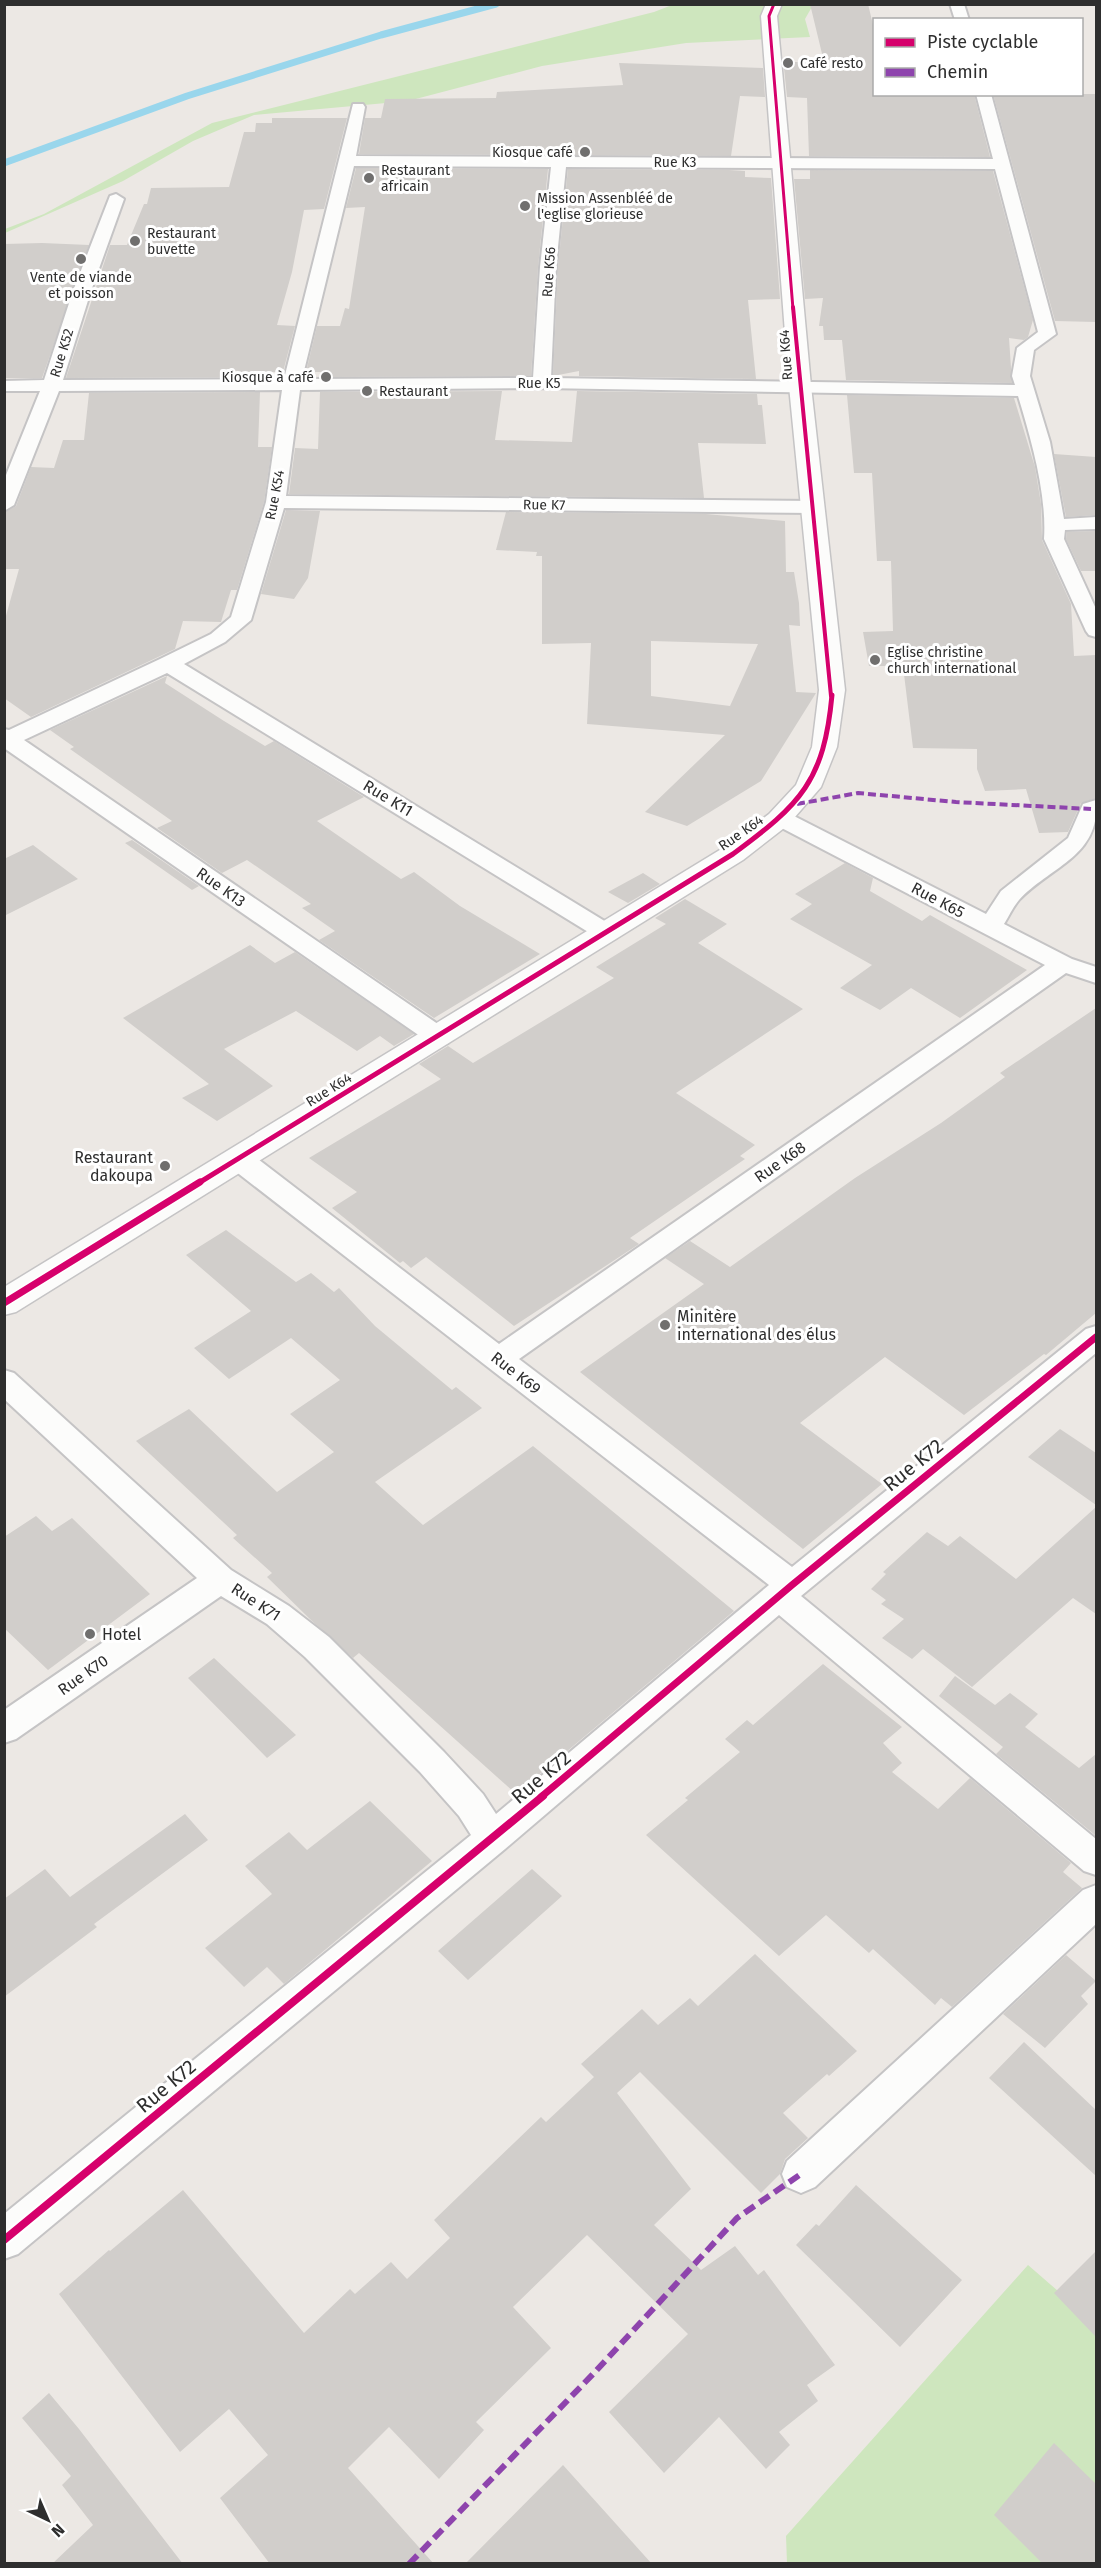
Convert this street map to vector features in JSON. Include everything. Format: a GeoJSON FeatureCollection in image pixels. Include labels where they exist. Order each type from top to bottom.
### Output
{"type":"FeatureCollection","features":[{"type":"Feature","properties":{"kind":"street","name":"Rue K64"},"geometry":{"type":"LineString","coordinates":[[4,1303],[240,1160],[733,854],[782,819],[797,804],[821,763],[830,728],[832,690],[800,386],[768,16],[774,4]]}},
{"type":"Feature","properties":{"kind":"street"},"geometry":{"type":"LineString","coordinates":[[984,96],[1047,334],[1026,348],[1021,376],[1041,442],[1055,525],[1054,539],[1096,631]]}},
{"type":"Feature","properties":{"kind":"street","name":"Rue K54"},"geometry":{"type":"LineString","coordinates":[[6,738],[168,664],[232,629],[241,620],[276,502],[292,383],[347,161],[358,107]]}},
{"type":"Feature","properties":{"kind":"street","name":"Rue K3"},"geometry":{"type":"LineString","coordinates":[[347,161],[1003,164]]}},
{"type":"Feature","properties":{"kind":"street","name":"Rue K56"},"geometry":{"type":"LineString","coordinates":[[542,383],[548,267],[559,162]]}},
{"type":"Feature","properties":{"kind":"street","name":"Rue K52"},"geometry":{"type":"LineString","coordinates":[[4,505],[52,386],[82,291],[116,199]]}},
{"type":"Feature","properties":{"kind":"street","name":"Rue K5"},"geometry":{"type":"LineString","coordinates":[[4,386],[542,383],[1025,391]]}},
{"type":"Feature","properties":{"kind":"street","name":"Rue K7"},"geometry":{"type":"LineString","coordinates":[[276,502],[813,507]]}},
{"type":"Feature","properties":{"kind":"street"},"geometry":{"type":"LineString","coordinates":[[1055,525],[1096,523]]}},
{"type":"Feature","properties":{"kind":"street","name":"Rue K11"},"geometry":{"type":"LineString","coordinates":[[168,664],[607,933]]}},
{"type":"Feature","properties":{"kind":"street","name":"Rue K13"},"geometry":{"type":"LineString","coordinates":[[6,738],[439,1037]]}},
{"type":"Feature","properties":{"kind":"street"},"geometry":{"type":"LineString","coordinates":[[990,927],[1009,896],[1078,841],[1091,809],[1096,807]]}},
{"type":"Feature","properties":{"kind":"street","name":"Rue K65"},"geometry":{"type":"LineString","coordinates":[[782,819],[1063,964],[1096,975]]}},
{"type":"Feature","properties":{"kind":"street","name":"Rue K68"},"geometry":{"type":"LineString","coordinates":[[498,1359],[1063,964]]}},
{"type":"Feature","properties":{"kind":"street","name":"Rue K69"},"geometry":{"type":"LineString","coordinates":[[240,1160],[498,1359],[786,1591],[1096,1860]]}},
{"type":"Feature","properties":{"kind":"street","name":"Rue K72"},"geometry":{"type":"LineString","coordinates":[[4,2240],[493,1838],[786,1591],[1096,1337]]}},
{"type":"Feature","properties":{"kind":"street","name":"Rue K71"},"geometry":{"type":"LineString","coordinates":[[4,1381],[220,1579],[278,1615],[317,1647],[432,1762],[471,1805],[493,1838]]}},
{"type":"Feature","properties":{"kind":"street","name":"Rue K70"},"geometry":{"type":"LineString","coordinates":[[4,1729],[220,1579]]}},
{"type":"Feature","properties":{"kind":"street"},"geometry":{"type":"LineString","coordinates":[[801,2174],[1096,1901]]}},
{"type":"Feature","properties":{"kind":"green space"},"geometry":{"type":"Polygon","coordinates":[[[672,5],[813,5],[805,19],[810,37],[686,43],[542,66],[408,101],[254,115],[193,141],[123,181],[5,233],[5,229],[44,214],[212,123],[654,12],[672,5]]]}},
{"type":"Feature","properties":{"kind":"green space"},"geometry":{"type":"Polygon","coordinates":[[[1028,2265],[1096,2324],[1096,2563],[787,2563],[786,2536],[1028,2265]]]}},
{"type":"Feature","properties":{"kind":"building"},"geometry":{"type":"Polygon","coordinates":[[[810,4],[868,4],[873,25],[873,96],[975,96],[990,157],[809,156],[807,98],[787,97],[784,68],[787,68],[786,62],[824,62],[810,4]]]}},
{"type":"Feature","properties":{"kind":"building"},"geometry":{"type":"Polygon","coordinates":[[[619,63],[763,68],[765,97],[740,96],[731,156],[359,154],[365,118],[381,118],[385,99],[496,98],[497,92],[623,85],[619,63]]]}},
{"type":"Feature","properties":{"kind":"building"},"geometry":{"type":"Polygon","coordinates":[[[1096,94],[1096,322],[1055,321],[994,96],[1096,94]]]}},
{"type":"Feature","properties":{"kind":"building"},"geometry":{"type":"Polygon","coordinates":[[[272,118],[347,118],[324,209],[304,210],[292,272],[277,325],[295,326],[283,372],[261,372],[261,377],[66,378],[110,245],[127,245],[144,204],[147,204],[151,188],[229,187],[244,132],[255,132],[256,123],[272,123],[272,118]]]}},
{"type":"Feature","properties":{"kind":"building"},"geometry":{"type":"Polygon","coordinates":[[[356,168],[548,169],[538,267],[531,376],[321,377],[321,372],[306,372],[317,326],[340,326],[345,308],[349,309],[365,207],[346,208],[356,168]]]}},
{"type":"Feature","properties":{"kind":"building"},"geometry":{"type":"Polygon","coordinates":[[[568,169],[729,170],[745,171],[745,177],[771,178],[780,299],[748,300],[756,379],[579,376],[579,371],[553,376],[558,267],[568,169]]]}},
{"type":"Feature","properties":{"kind":"building"},"geometry":{"type":"Polygon","coordinates":[[[810,170],[993,171],[1033,320],[1028,337],[1024,340],[1009,338],[1012,383],[846,380],[842,340],[824,340],[823,326],[819,326],[823,298],[805,299],[794,179],[810,179],[810,170]]]}},
{"type":"Feature","properties":{"kind":"building"},"geometry":{"type":"Polygon","coordinates":[[[4,244],[89,245],[42,378],[4,378],[4,244]]]}},
{"type":"Feature","properties":{"kind":"building"},"geometry":{"type":"Polygon","coordinates":[[[502,391],[495,440],[572,442],[577,391],[757,394],[758,405],[762,405],[766,444],[698,443],[704,498],[289,494],[295,448],[318,449],[320,392],[502,391]]]}},
{"type":"Feature","properties":{"kind":"building"},"geometry":{"type":"Polygon","coordinates":[[[260,392],[258,447],[272,447],[264,502],[237,590],[231,590],[221,622],[183,621],[175,649],[31,717],[4,698],[4,623],[19,569],[4,569],[4,513],[16,506],[31,467],[54,468],[63,440],[84,440],[89,393],[260,392]]]}},
{"type":"Feature","properties":{"kind":"building"},"geometry":{"type":"Polygon","coordinates":[[[847,395],[1014,398],[1035,467],[1041,504],[1042,540],[1071,604],[1074,656],[1096,655],[1096,798],[1081,803],[1068,832],[1039,833],[1026,789],[985,791],[977,769],[977,749],[913,748],[903,666],[869,666],[863,632],[893,631],[891,561],[877,561],[872,473],[854,473],[847,395]]]}},
{"type":"Feature","properties":{"kind":"building"},"geometry":{"type":"Polygon","coordinates":[[[1054,454],[1096,457],[1096,515],[1066,517],[1054,454]]]}},
{"type":"Feature","properties":{"kind":"building"},"geometry":{"type":"Polygon","coordinates":[[[286,510],[320,511],[308,578],[294,599],[261,594],[286,510]]]}},
{"type":"Feature","properties":{"kind":"building"},"geometry":{"type":"Polygon","coordinates":[[[506,512],[706,514],[785,521],[786,572],[794,572],[799,603],[800,626],[789,625],[796,692],[816,693],[761,781],[687,826],[645,812],[725,735],[587,724],[591,643],[542,644],[542,556],[536,556],[537,552],[496,550],[506,512]],[[651,641],[651,696],[730,706],[758,644],[651,641]]]}},
{"type":"Feature","properties":{"kind":"building"},"geometry":{"type":"Polygon","coordinates":[[[1096,531],[1096,571],[1081,571],[1066,539],[1067,532],[1096,531]]]}},
{"type":"Feature","properties":{"kind":"building"},"geometry":{"type":"Polygon","coordinates":[[[167,676],[165,683],[224,721],[265,746],[274,741],[364,797],[317,821],[401,879],[414,872],[460,906],[540,954],[434,1018],[319,940],[335,931],[302,908],[311,904],[247,860],[222,873],[157,828],[172,821],[70,749],[74,747],[50,730],[167,676]]]}},
{"type":"Feature","properties":{"kind":"building"},"geometry":{"type":"Polygon","coordinates":[[[132,840],[199,886],[192,890],[125,843],[132,840]]]}},
{"type":"Feature","properties":{"kind":"building"},"geometry":{"type":"Polygon","coordinates":[[[33,845],[78,879],[4,916],[4,859],[33,845]]]}},
{"type":"Feature","properties":{"kind":"building"},"geometry":{"type":"Polygon","coordinates":[[[845,863],[873,878],[870,891],[922,921],[930,915],[1027,970],[960,1018],[911,988],[880,1010],[840,988],[872,965],[790,919],[812,904],[795,894],[845,863]]]}},
{"type":"Feature","properties":{"kind":"building"},"geometry":{"type":"Polygon","coordinates":[[[643,873],[660,884],[628,903],[608,892],[643,873]]]}},
{"type":"Feature","properties":{"kind":"building"},"geometry":{"type":"Polygon","coordinates":[[[685,899],[727,924],[698,943],[803,1009],[676,1093],[755,1145],[740,1156],[745,1159],[630,1238],[639,1244],[514,1326],[426,1257],[411,1268],[403,1261],[400,1263],[332,1208],[357,1192],[309,1158],[441,1079],[419,1064],[448,1046],[473,1063],[614,978],[596,967],[666,924],[655,918],[685,899]]]}},
{"type":"Feature","properties":{"kind":"building"},"geometry":{"type":"Polygon","coordinates":[[[250,945],[275,963],[295,952],[414,1034],[394,1046],[380,1036],[357,1051],[296,1011],[224,1049],[273,1086],[217,1121],[182,1098],[209,1084],[123,1018],[250,945]]]}},
{"type":"Feature","properties":{"kind":"building"},"geometry":{"type":"Polygon","coordinates":[[[1096,1008],[1096,1313],[1046,1355],[1044,1354],[964,1415],[885,1357],[800,1423],[882,1484],[803,1549],[580,1372],[704,1284],[665,1258],[690,1241],[730,1267],[855,1178],[941,1123],[1005,1077],[1000,1073],[1096,1008]]]}},
{"type":"Feature","properties":{"kind":"building"},"geometry":{"type":"Polygon","coordinates":[[[226,1230],[296,1282],[311,1273],[334,1292],[339,1288],[375,1326],[452,1390],[456,1387],[482,1408],[375,1482],[423,1525],[533,1446],[734,1611],[516,1794],[359,1653],[353,1658],[312,1621],[267,1577],[272,1573],[233,1538],[237,1535],[136,1441],[189,1409],[277,1492],[334,1452],[290,1414],[340,1380],[291,1338],[229,1379],[194,1348],[251,1311],[186,1255],[226,1230]]]}},
{"type":"Feature","properties":{"kind":"building"},"geometry":{"type":"Polygon","coordinates":[[[1060,1429],[1096,1453],[1096,1505],[1028,1457],[1060,1429]]]}},
{"type":"Feature","properties":{"kind":"building"},"geometry":{"type":"Polygon","coordinates":[[[1096,1507],[1096,1614],[1073,1598],[972,1687],[923,1649],[912,1659],[882,1638],[904,1619],[881,1604],[886,1600],[871,1589],[886,1574],[883,1572],[927,1532],[948,1546],[960,1536],[1016,1579],[1096,1507]]]}},
{"type":"Feature","properties":{"kind":"building"},"geometry":{"type":"Polygon","coordinates":[[[36,1516],[52,1531],[72,1518],[150,1594],[48,1670],[4,1628],[4,1537],[36,1516]]]}},
{"type":"Feature","properties":{"kind":"building"},"geometry":{"type":"Polygon","coordinates":[[[214,1658],[296,1735],[267,1758],[188,1678],[214,1658]]]}},
{"type":"Feature","properties":{"kind":"building"},"geometry":{"type":"Polygon","coordinates":[[[823,1664],[902,1727],[883,1743],[902,1763],[892,1772],[938,1809],[970,1778],[1071,1863],[1063,1872],[1082,1888],[952,2007],[941,1998],[935,2005],[873,1949],[869,1953],[826,1915],[779,1956],[646,1835],[688,1800],[685,1798],[740,1752],[725,1739],[747,1720],[753,1725],[823,1664]]]}},
{"type":"Feature","properties":{"kind":"building"},"geometry":{"type":"Polygon","coordinates":[[[955,1676],[995,1705],[1010,1693],[1038,1714],[1025,1727],[1079,1768],[1096,1754],[1095,1835],[996,1754],[1003,1747],[939,1696],[955,1676]]]}},
{"type":"Feature","properties":{"kind":"building"},"geometry":{"type":"Polygon","coordinates":[[[370,1801],[432,1861],[284,1984],[267,1967],[244,1987],[205,1948],[272,1894],[245,1866],[289,1832],[307,1850],[370,1801]]]}},
{"type":"Feature","properties":{"kind":"building"},"geometry":{"type":"Polygon","coordinates":[[[185,1814],[208,1840],[94,1924],[97,1927],[4,1997],[4,1899],[45,1869],[70,1897],[185,1814]]]}},
{"type":"Feature","properties":{"kind":"building"},"geometry":{"type":"Polygon","coordinates":[[[532,1869],[562,1896],[468,1980],[438,1951],[532,1869]]]}},
{"type":"Feature","properties":{"kind":"building"},"geometry":{"type":"Polygon","coordinates":[[[755,1954],[857,2051],[783,2113],[808,2138],[785,2159],[780,2174],[761,2193],[640,2072],[617,2093],[691,2189],[654,2225],[701,2270],[735,2246],[758,2275],[764,2270],[835,2365],[807,2385],[818,2401],[779,2432],[790,2445],[766,2469],[719,2417],[664,2473],[609,2412],[688,2334],[587,2235],[513,2307],[551,2348],[476,2422],[484,2430],[439,2479],[389,2427],[348,2468],[434,2564],[270,2564],[220,2498],[268,2455],[229,2409],[180,2452],[59,2294],[183,2190],[304,2333],[350,2289],[355,2294],[391,2262],[407,2279],[450,2238],[434,2220],[541,2117],[546,2122],[594,2077],[581,2064],[642,2009],[658,2025],[690,1998],[698,2006],[755,1954]]]}},
{"type":"Feature","properties":{"kind":"building"},"geometry":{"type":"Polygon","coordinates":[[[1066,1955],[1096,1981],[1081,1996],[1088,2004],[1045,2048],[1003,2014],[1066,1955]]]}},
{"type":"Feature","properties":{"kind":"building"},"geometry":{"type":"Polygon","coordinates":[[[1024,2042],[1096,2110],[1096,2176],[989,2078],[1024,2042]]]}},
{"type":"Feature","properties":{"kind":"building"},"geometry":{"type":"Polygon","coordinates":[[[856,2185],[962,2280],[900,2347],[796,2245],[816,2224],[819,2226],[856,2185]]]}},
{"type":"Feature","properties":{"kind":"building"},"geometry":{"type":"Polygon","coordinates":[[[1096,2251],[1096,2337],[1054,2293],[1096,2251]]]}},
{"type":"Feature","properties":{"kind":"building"},"geometry":{"type":"Polygon","coordinates":[[[49,2393],[183,2564],[52,2564],[93,2525],[62,2485],[71,2476],[22,2418],[49,2393]]]}},
{"type":"Feature","properties":{"kind":"building"},"geometry":{"type":"Polygon","coordinates":[[[1054,2443],[1096,2484],[1096,2564],[1043,2564],[994,2515],[1054,2443]]]}},
{"type":"Feature","properties":{"kind":"building"},"geometry":{"type":"Polygon","coordinates":[[[563,2465],[652,2564],[465,2564],[563,2465]]]}},
{"type":"Feature","properties":{"kind":"waterway"},"geometry":{"type":"LineString","coordinates":[[4,163],[187,96],[381,35],[496,4]]}},
{"type":"Feature","properties":{"kind":"marked path"},"geometry":{"type":"LineString","coordinates":[[797,804],[858,793],[956,802],[1091,809]]}},
{"type":"Feature","properties":{"kind":"marked path"},"geometry":{"type":"LineString","coordinates":[[409,2564],[594,2373],[737,2218],[801,2174]]}},
{"type":"Feature","properties":{"kind":"cycle path"},"geometry":{"type":"LineString","coordinates":[[4,1303],[733,854],[795,804],[808,787],[825,747],[832,690],[800,386],[774,92],[769,16],[774,4]]}},
{"type":"Feature","properties":{"kind":"cycle path"},"geometry":{"type":"LineString","coordinates":[[4,2240],[493,1838],[792,1585],[1096,1337]]}},
{"type":"Feature","properties":{"kind":"place","name":"Café resto"},"geometry":{"type":"Point","coordinates":[788,63]}},
{"type":"Feature","properties":{"kind":"place","name":"Kiosque café"},"geometry":{"type":"Point","coordinates":[585,152]}},
{"type":"Feature","properties":{"kind":"place","name":"Restaurant africain"},"geometry":{"type":"Point","coordinates":[369,178]}},
{"type":"Feature","properties":{"kind":"place","name":"Mission Assenbléé de l'eglise glorieuse"},"geometry":{"type":"Point","coordinates":[525,206]}},
{"type":"Feature","properties":{"kind":"place","name":"Restaurant buvette"},"geometry":{"type":"Point","coordinates":[135,241]}},
{"type":"Feature","properties":{"kind":"place","name":"Vente de viande et poisson"},"geometry":{"type":"Point","coordinates":[81,259]}},
{"type":"Feature","properties":{"kind":"place","name":"Kiosque à café"},"geometry":{"type":"Point","coordinates":[326,377]}},
{"type":"Feature","properties":{"kind":"place","name":"Restaurant"},"geometry":{"type":"Point","coordinates":[367,391]}},
{"type":"Feature","properties":{"kind":"place","name":"Eglise christine church international"},"geometry":{"type":"Point","coordinates":[875,660]}},
{"type":"Feature","properties":{"kind":"place","name":"Restaurant dakoupa"},"geometry":{"type":"Point","coordinates":[165,1166]}},
{"type":"Feature","properties":{"kind":"place","name":"Minitère international des élus"},"geometry":{"type":"Point","coordinates":[665,1325]}},
{"type":"Feature","properties":{"kind":"place","name":"Hotel"},"geometry":{"type":"Point","coordinates":[90,1634]}}]}
